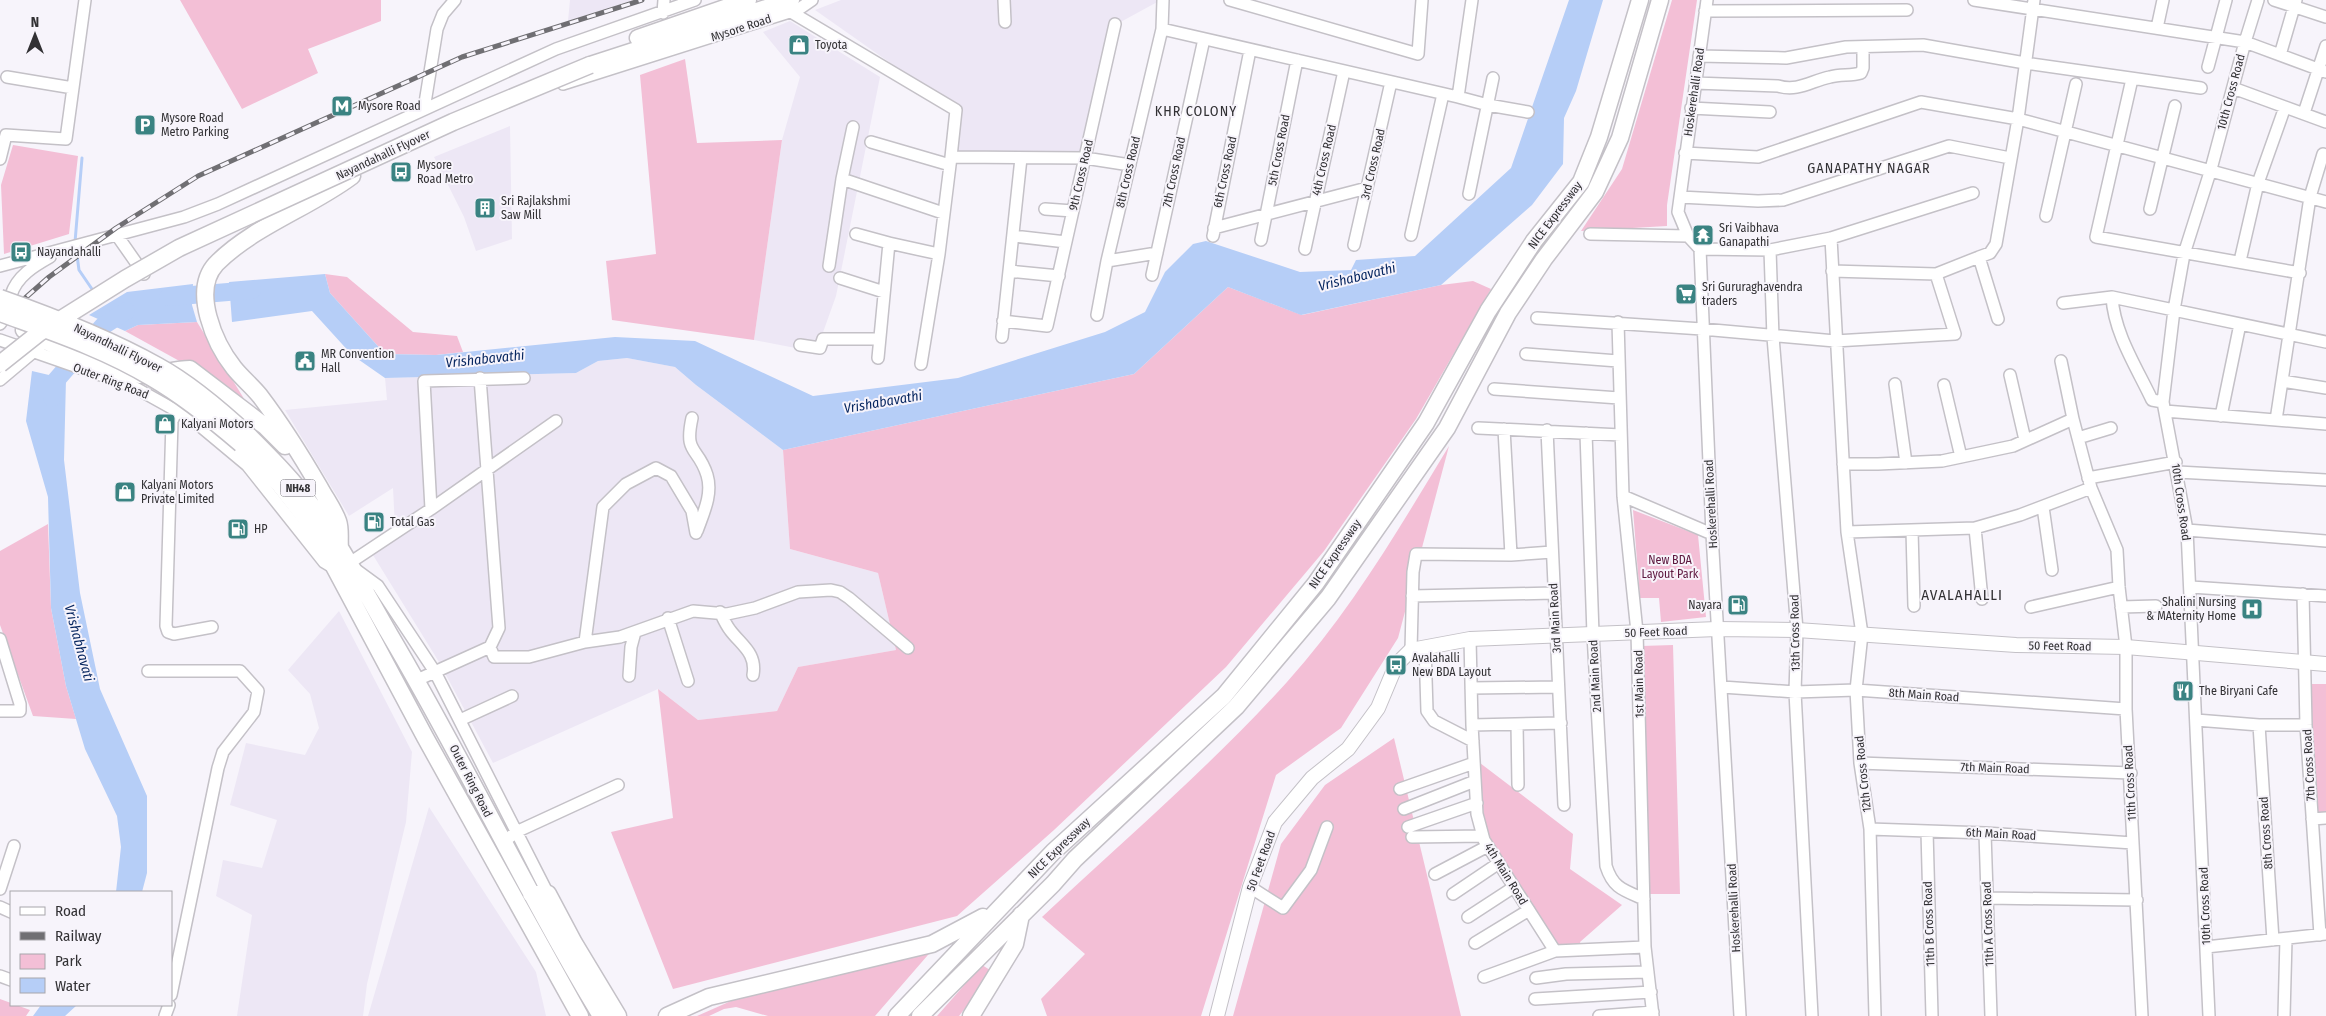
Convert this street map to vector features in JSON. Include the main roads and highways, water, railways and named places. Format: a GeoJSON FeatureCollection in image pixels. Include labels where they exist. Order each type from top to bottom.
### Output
{"type":"FeatureCollection","features":[{"type":"Feature","properties":{"kind":"highway","name":"Nayandahalli Flyover"},"geometry":{"type":"LineString","coordinates":[[0,354],[36,327],[118,275],[176,242],[266,197],[510,86],[588,60],[748,0]]}},
{"type":"Feature","properties":{"kind":"highway","name":"NICE Expressway"},"geometry":{"type":"LineString","coordinates":[[896,1016],[1053,852],[1224,696],[1316,583],[1426,424],[1488,311],[1534,241],[1581,182],[1599,138],[1640,0]]}},
{"type":"Feature","properties":{"kind":"highway","name":"NICE Expressway"},"geometry":{"type":"LineString","coordinates":[[920,1016],[1075,859],[1236,707],[1328,598],[1442,436],[1508,313],[1544,258],[1595,192],[1620,138],[1660,0]]}},
{"type":"Feature","properties":{"kind":"highway","name":"Nayandahalli Flyover"},"geometry":{"type":"LineString","coordinates":[[0,364],[39,333],[116,284],[179,248],[588,60],[791,6]]}},
{"type":"Feature","properties":{"kind":"highway"},"geometry":{"type":"LineString","coordinates":[[340,548],[339,522],[311,473],[259,395],[229,360],[219,344],[205,305],[206,285],[215,265],[237,246],[285,216],[334,190],[352,176]]}},
{"type":"Feature","properties":{"kind":"highway","name":"Nayandhalli Flyover"},"geometry":{"type":"LineString","coordinates":[[0,298],[53,316],[160,367],[212,403],[245,440]]}},
{"type":"Feature","properties":{"kind":"highway"},"geometry":{"type":"LineString","coordinates":[[1,319],[52,349],[90,366],[140,375],[190,368],[266,427],[311,473]]}},
{"type":"Feature","properties":{"kind":"highway","name":"Nayandhalli Flyover"},"geometry":{"type":"LineString","coordinates":[[1,319],[64,336],[119,360],[153,378],[245,440]]}},
{"type":"Feature","properties":{"kind":"highway","name":"NH48"},"geometry":{"type":"LineString","coordinates":[[245,440],[287,474],[313,507],[340,548]]}},
{"type":"Feature","properties":{"kind":"highway","name":"Outer Ring Road"},"geometry":{"type":"LineString","coordinates":[[245,440],[342,566],[417,680],[561,950],[601,1016]]}},
{"type":"Feature","properties":{"kind":"highway","name":"Outer Ring Road"},"geometry":{"type":"LineString","coordinates":[[340,548],[342,566],[425,737],[580,1016]]}},
{"type":"Feature","properties":{"kind":"highway"},"geometry":{"type":"LineString","coordinates":[[531,894],[548,894],[574,943],[618,1016]]}},
{"type":"Feature","properties":{"kind":"highway"},"geometry":{"type":"LineString","coordinates":[[667,1016],[709,997],[932,944],[969,926],[1006,901]]}},
{"type":"Feature","properties":{"kind":"highway"},"geometry":{"type":"LineString","coordinates":[[971,1016],[1015,944],[1021,915]]}},
{"type":"Feature","properties":{"kind":"highway"},"geometry":{"type":"LineString","coordinates":[[560,982],[564,1016]]}},
{"type":"Feature","properties":{"kind":"main road","name":"50 Feet Road"},"geometry":{"type":"LineString","coordinates":[[1217,1016],[1250,887],[1275,822],[1312,778],[1348,749],[1378,708],[1396,665],[1410,650],[1470,639],[1717,629],[1797,630],[2016,645],[2126,647],[2326,664]]}},
{"type":"Feature","properties":{"kind":"water"},"geometry":{"type":"Polygon","coordinates":[[[1569,0],[1603,0],[1576,91],[1564,118],[1563,164],[1532,205],[1441,285],[1301,315],[1228,287],[1134,374],[783,450],[675,367],[627,358],[598,361],[576,373],[385,378],[352,355],[312,311],[232,322],[229,282],[325,274],[330,293],[385,354],[436,355],[615,337],[695,341],[813,396],[958,378],[1105,332],[1145,312],[1165,272],[1193,244],[1206,241],[1300,272],[1351,270],[1356,260],[1415,256],[1511,168],[1569,0]]]}},
{"type":"Feature","properties":{"kind":"water"},"geometry":{"type":"Polygon","coordinates":[[[193,284],[192,305],[197,322],[138,325],[125,331],[89,315],[127,292],[193,284]]]}},
{"type":"Feature","properties":{"kind":"water","name":"Vrishabhavati"},"geometry":{"type":"Polygon","coordinates":[[[32,371],[66,379],[64,460],[80,593],[100,689],[147,796],[147,873],[142,891],[116,891],[121,847],[117,816],[85,749],[66,686],[51,608],[48,497],[26,421],[32,371]]]}},
{"type":"Feature","properties":{"kind":"water"},"geometry":{"type":"Polygon","coordinates":[[[40,1006],[76,1006],[65,1016],[33,1016],[40,1006]]]}},
{"type":"Feature","properties":{"kind":"waterway"},"geometry":{"type":"LineString","coordinates":[[75,242],[82,158]]}},
{"type":"Feature","properties":{"kind":"waterway"},"geometry":{"type":"LineString","coordinates":[[76,248],[79,270],[94,292]]}},
{"type":"Feature","properties":{"kind":"waterway","name":"Vrishabavathi"},"geometry":{"type":"LineString","coordinates":[[168,297],[252,290]]}},
{"type":"Feature","properties":{"kind":"waterway","name":"Vrishabavathi"},"geometry":{"type":"LineString","coordinates":[[52,398],[52,385],[103,326],[126,311]]}},
{"type":"Feature","properties":{"kind":"railway"},"geometry":{"type":"LineString","coordinates":[[0,320],[49,277],[116,228],[198,176],[462,57],[642,0]]}},
{"type":"Feature","properties":{"kind":"place","name":"Toyota"},"geometry":{"type":"Point","coordinates":[799,45]}},
{"type":"Feature","properties":{"kind":"place","name":"Mysore Road"},"geometry":{"type":"Point","coordinates":[342,106]}},
{"type":"Feature","properties":{"kind":"place","name":"Mysore Road Metro Parking"},"geometry":{"type":"Point","coordinates":[145,125]}},
{"type":"Feature","properties":{"kind":"place","name":"Mysore Road Metro"},"geometry":{"type":"Point","coordinates":[401,172]}},
{"type":"Feature","properties":{"kind":"place","name":"Sri Rajlakshmi Saw Mill"},"geometry":{"type":"Point","coordinates":[485,208]}},
{"type":"Feature","properties":{"kind":"place","name":"Sri Vaibhava Ganapathi"},"geometry":{"type":"Point","coordinates":[1703,235]}},
{"type":"Feature","properties":{"kind":"place","name":"Nayandahalli"},"geometry":{"type":"Point","coordinates":[21,252]}},
{"type":"Feature","properties":{"kind":"place","name":"Sri Gururaghavendra traders"},"geometry":{"type":"Point","coordinates":[1686,294]}},
{"type":"Feature","properties":{"kind":"place","name":"MR Convention Hall"},"geometry":{"type":"Point","coordinates":[305,361]}},
{"type":"Feature","properties":{"kind":"place","name":"Kalyani Motors"},"geometry":{"type":"Point","coordinates":[165,424]}},
{"type":"Feature","properties":{"kind":"place","name":"Kalyani Motors Private Limited"},"geometry":{"type":"Point","coordinates":[125,492]}},
{"type":"Feature","properties":{"kind":"place","name":"Total Gas"},"geometry":{"type":"Point","coordinates":[374,522]}},
{"type":"Feature","properties":{"kind":"place","name":"HP"},"geometry":{"type":"Point","coordinates":[238,529]}},
{"type":"Feature","properties":{"kind":"place","name":"Nayara"},"geometry":{"type":"Point","coordinates":[1738,605]}},
{"type":"Feature","properties":{"kind":"place","name":"Shalini Nursing & MAternity Home"},"geometry":{"type":"Point","coordinates":[2252,609]}},
{"type":"Feature","properties":{"kind":"place","name":"Avalahalli New BDA Layout"},"geometry":{"type":"Point","coordinates":[1396,665]}},
{"type":"Feature","properties":{"kind":"place","name":"The Biryani Cafe"},"geometry":{"type":"Point","coordinates":[2183,691]}},
{"type":"Feature","properties":{"kind":"district","name":"KHR COLONY"},"geometry":{"type":"Point","coordinates":[1196,111]}},
{"type":"Feature","properties":{"kind":"district","name":"GANAPATHY NAGAR"},"geometry":{"type":"Point","coordinates":[1869,168]}},
{"type":"Feature","properties":{"kind":"district","name":"AVALAHALLI"},"geometry":{"type":"Point","coordinates":[1962,595]}},
{"type":"Feature","properties":{"kind":"park label","name":"New BDA Layout Park"},"geometry":{"type":"Point","coordinates":[1670,567]}}]}
